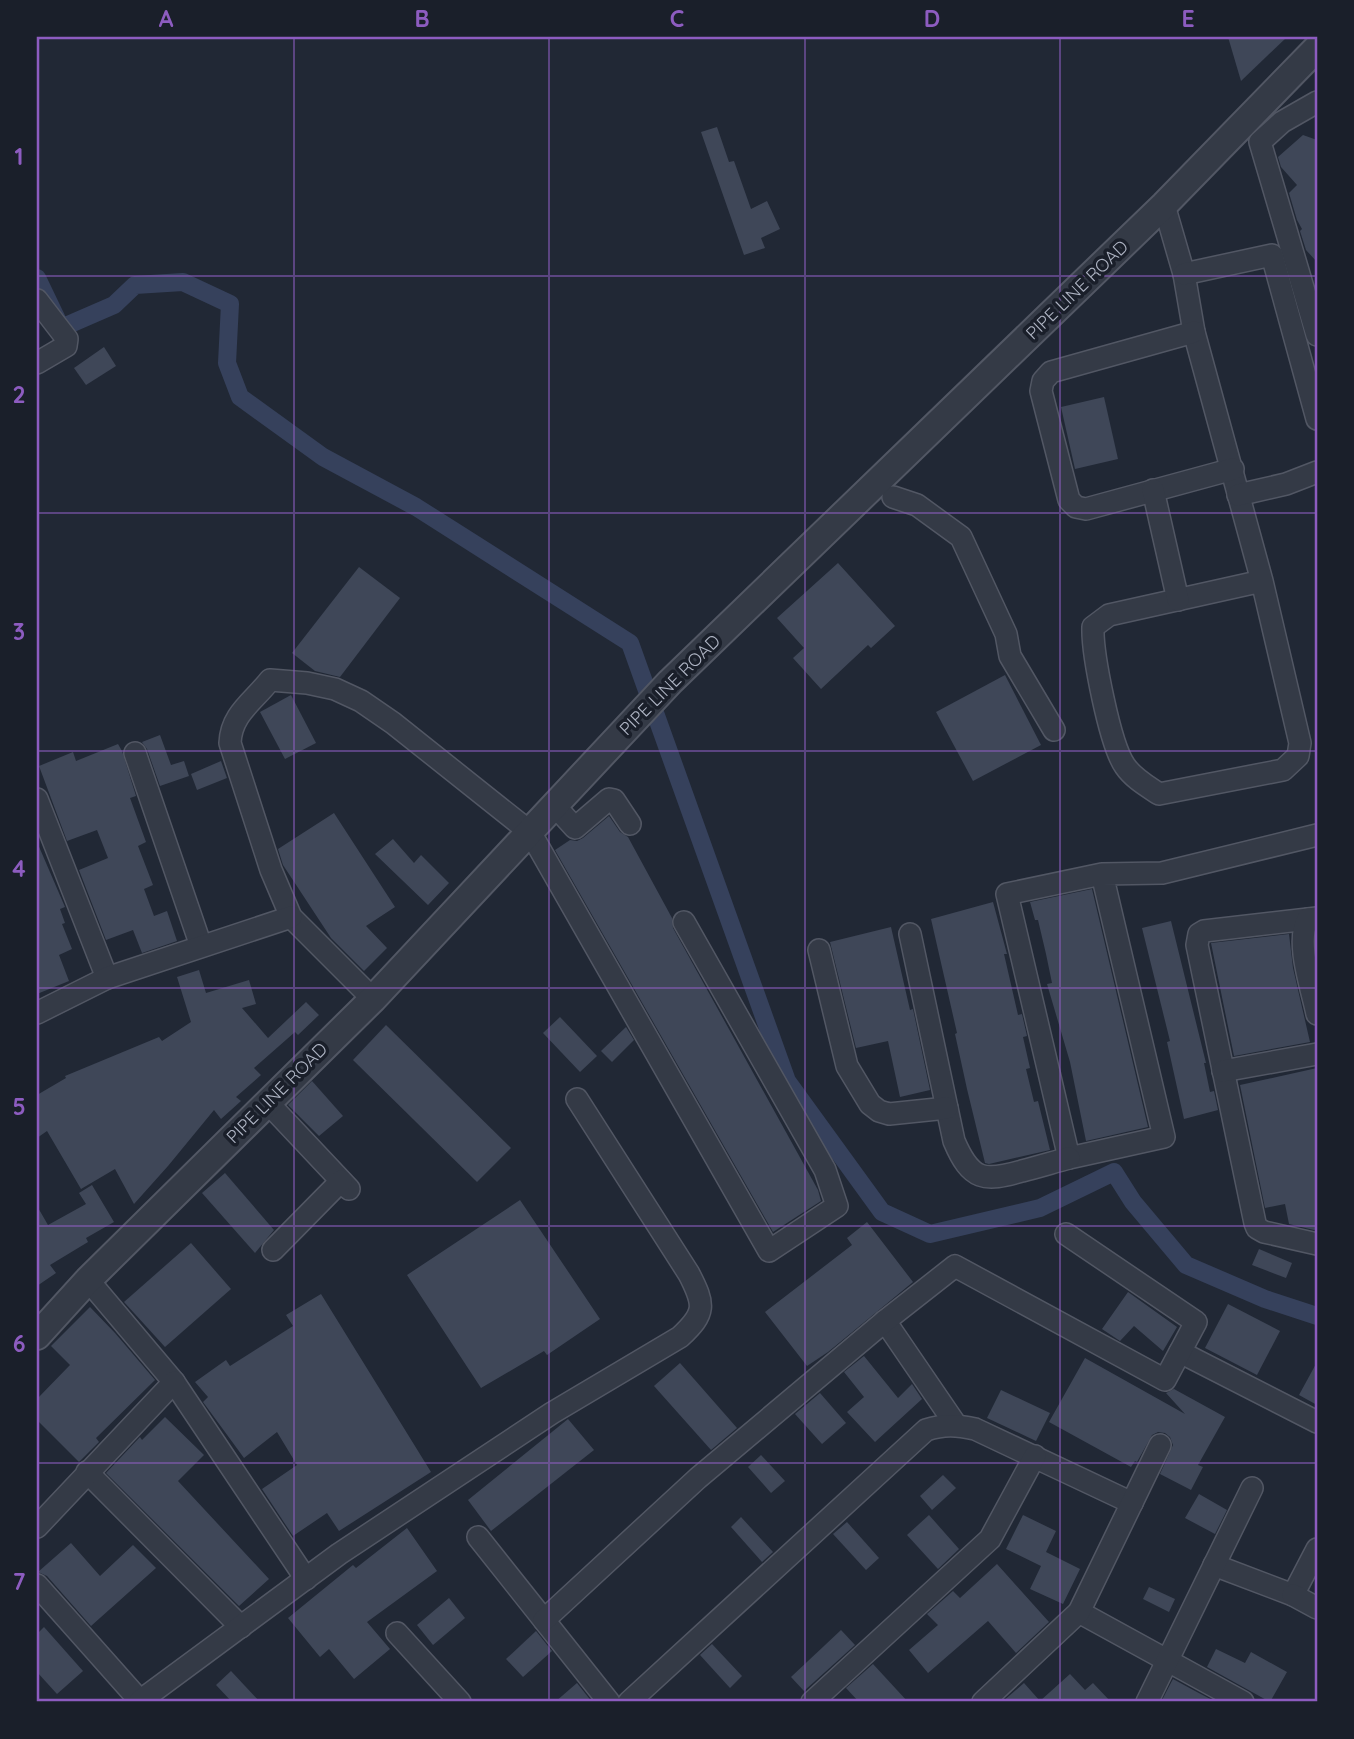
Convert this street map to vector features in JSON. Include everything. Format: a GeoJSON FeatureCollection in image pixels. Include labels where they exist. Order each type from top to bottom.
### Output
{"type":"FeatureCollection","features":[{"type":"Feature","properties":{"kind":"street","name":"PIPE LINE ROAD"},"geometry":{"type":"LineString","coordinates":[[37,1336],[88,1280],[373,999],[670,682],[1164,205],[1317,48]]}},
{"type":"Feature","properties":{"kind":"street"},"geometry":{"type":"LineString","coordinates":[[1317,102],[1282,122],[1261,142],[1317,335]]}},
{"type":"Feature","properties":{"kind":"street"},"geometry":{"type":"LineString","coordinates":[[1164,205],[1184,274],[1194,332],[1262,581],[1300,743],[1298,756],[1283,770],[1159,794],[1140,782],[1124,765],[1113,736],[1092,646],[1093,627],[1109,615],[1262,581]]}},
{"type":"Feature","properties":{"kind":"street"},"geometry":{"type":"LineString","coordinates":[[1184,274],[1272,255],[1317,419]]}},
{"type":"Feature","properties":{"kind":"street"},"geometry":{"type":"LineString","coordinates":[[37,300],[67,339],[66,346],[61,350],[37,363]]}},
{"type":"Feature","properties":{"kind":"street"},"geometry":{"type":"LineString","coordinates":[[1194,332],[1051,372],[1043,381],[1041,391],[1069,500],[1076,507],[1086,509],[1233,470]]}},
{"type":"Feature","properties":{"kind":"street"},"geometry":{"type":"LineString","coordinates":[[1238,495],[1286,484],[1317,472]]}},
{"type":"Feature","properties":{"kind":"street"},"geometry":{"type":"LineString","coordinates":[[1153,490],[1178,600]]}},
{"type":"Feature","properties":{"kind":"street"},"geometry":{"type":"LineString","coordinates":[[893,498],[917,505],[961,537],[1006,634],[1010,656],[1055,730]]}},
{"type":"Feature","properties":{"kind":"street"},"geometry":{"type":"LineString","coordinates":[[373,999],[291,917],[271,870],[230,743],[230,729],[236,717],[270,680],[307,683],[335,690],[361,701],[393,723],[530,832],[769,1251],[837,1206],[837,1201],[825,1170],[684,922]]}},
{"type":"Feature","properties":{"kind":"street"},"geometry":{"type":"LineString","coordinates":[[135,754],[201,946]]}},
{"type":"Feature","properties":{"kind":"street"},"geometry":{"type":"LineString","coordinates":[[562,797],[593,812],[609,799],[614,800],[630,824]]}},
{"type":"Feature","properties":{"kind":"street"},"geometry":{"type":"LineString","coordinates":[[37,799],[107,978]]}},
{"type":"Feature","properties":{"kind":"street"},"geometry":{"type":"LineString","coordinates":[[1069,1158],[1007,894],[1102,874],[1162,873],[1317,835]]}},
{"type":"Feature","properties":{"kind":"street"},"geometry":{"type":"LineString","coordinates":[[910,934],[954,1141],[968,1168],[994,1179],[1069,1158],[1164,1137],[1102,874]]}},
{"type":"Feature","properties":{"kind":"street"},"geometry":{"type":"LineString","coordinates":[[37,1013],[107,978],[291,917]]}},
{"type":"Feature","properties":{"kind":"street"},"geometry":{"type":"LineString","coordinates":[[1313,918],[1303,928],[1305,957],[1317,1014]]}},
{"type":"Feature","properties":{"kind":"street"},"geometry":{"type":"LineString","coordinates":[[1313,918],[1204,931],[1199,934],[1197,945],[1257,1228],[1264,1233],[1317,1244]]}},
{"type":"Feature","properties":{"kind":"street"},"geometry":{"type":"LineString","coordinates":[[819,950],[847,1066],[870,1104],[889,1114],[947,1108]]}},
{"type":"Feature","properties":{"kind":"street"},"geometry":{"type":"LineString","coordinates":[[1223,1071],[1317,1054]]}},
{"type":"Feature","properties":{"kind":"street"},"geometry":{"type":"LineString","coordinates":[[37,1585],[140,1702],[339,1554],[552,1413],[680,1337],[695,1323],[702,1309],[700,1295],[577,1098]]}},
{"type":"Feature","properties":{"kind":"street"},"geometry":{"type":"LineString","coordinates":[[268,1103],[345,1185],[273,1250]]}},
{"type":"Feature","properties":{"kind":"street"},"geometry":{"type":"LineString","coordinates":[[544,1620],[698,1478],[885,1321],[955,1266],[1165,1380],[1196,1322],[1066,1234]]}},
{"type":"Feature","properties":{"kind":"street"},"geometry":{"type":"LineString","coordinates":[[88,1280],[174,1381],[306,1579]]}},
{"type":"Feature","properties":{"kind":"street"},"geometry":{"type":"LineString","coordinates":[[885,1321],[956,1425]]}},
{"type":"Feature","properties":{"kind":"street"},"geometry":{"type":"LineString","coordinates":[[1180,1352],[1317,1422]]}},
{"type":"Feature","properties":{"kind":"street"},"geometry":{"type":"LineString","coordinates":[[37,1527],[174,1381]]}},
{"type":"Feature","properties":{"kind":"street"},"geometry":{"type":"LineString","coordinates":[[629,1702],[926,1430],[940,1425],[975,1429],[1132,1503]]}},
{"type":"Feature","properties":{"kind":"street"},"geometry":{"type":"LineString","coordinates":[[982,1702],[1079,1612],[1160,1445]]}},
{"type":"Feature","properties":{"kind":"street"},"geometry":{"type":"LineString","coordinates":[[812,1702],[990,1539],[1035,1456]]}},
{"type":"Feature","properties":{"kind":"street"},"geometry":{"type":"LineString","coordinates":[[87,1472],[241,1627]]}},
{"type":"Feature","properties":{"kind":"street"},"geometry":{"type":"LineString","coordinates":[[1147,1702],[1252,1488]]}},
{"type":"Feature","properties":{"kind":"street"},"geometry":{"type":"LineString","coordinates":[[478,1537],[609,1702]]}},
{"type":"Feature","properties":{"kind":"street"},"geometry":{"type":"LineString","coordinates":[[1293,1595],[1317,1549]]}},
{"type":"Feature","properties":{"kind":"street"},"geometry":{"type":"LineString","coordinates":[[1214,1565],[1293,1595],[1317,1608]]}},
{"type":"Feature","properties":{"kind":"street"},"geometry":{"type":"LineString","coordinates":[[1079,1612],[1243,1702]]}},
{"type":"Feature","properties":{"kind":"street"},"geometry":{"type":"LineString","coordinates":[[397,1633],[460,1702]]}},
{"type":"Feature","properties":{"kind":"building"},"geometry":{"type":"Polygon","coordinates":[[[1228,37],[1287,37],[1241,81],[1228,37]]]}},
{"type":"Feature","properties":{"kind":"building"},"geometry":{"type":"Polygon","coordinates":[[[717,127],[729,162],[734,161],[751,209],[767,201],[780,229],[761,238],[765,248],[744,255],[701,132],[717,127]]]}},
{"type":"Feature","properties":{"kind":"building"},"geometry":{"type":"Polygon","coordinates":[[[1303,135],[1317,140],[1317,262],[1306,250],[1300,231],[1302,229],[1289,193],[1297,185],[1281,167],[1278,157],[1303,135]]]}},
{"type":"Feature","properties":{"kind":"building"},"geometry":{"type":"Polygon","coordinates":[[[104,347],[116,366],[86,385],[74,368],[104,347]]]}},
{"type":"Feature","properties":{"kind":"building"},"geometry":{"type":"Polygon","coordinates":[[[1104,397],[1118,459],[1075,469],[1061,407],[1104,397]]]}},
{"type":"Feature","properties":{"kind":"building"},"geometry":{"type":"Polygon","coordinates":[[[838,563],[895,626],[871,648],[868,645],[821,689],[793,658],[804,648],[777,618],[838,563]]]}},
{"type":"Feature","properties":{"kind":"building"},"geometry":{"type":"Polygon","coordinates":[[[359,567],[400,598],[340,677],[315,671],[292,653],[359,567]]]}},
{"type":"Feature","properties":{"kind":"building"},"geometry":{"type":"Polygon","coordinates":[[[1005,675],[1041,745],[973,781],[936,712],[1005,675]]]}},
{"type":"Feature","properties":{"kind":"building"},"geometry":{"type":"Polygon","coordinates":[[[291,695],[316,743],[285,759],[260,712],[291,695]]]}},
{"type":"Feature","properties":{"kind":"building"},"geometry":{"type":"Polygon","coordinates":[[[160,735],[171,765],[184,761],[189,776],[160,786],[142,742],[160,735]]]}},
{"type":"Feature","properties":{"kind":"building"},"geometry":{"type":"Polygon","coordinates":[[[118,744],[136,796],[130,798],[146,842],[138,846],[153,885],[144,889],[154,916],[167,911],[177,941],[142,953],[133,930],[106,940],[79,870],[108,858],[97,830],[67,841],[39,766],[73,752],[76,761],[118,744]]]}},
{"type":"Feature","properties":{"kind":"building"},"geometry":{"type":"Polygon","coordinates":[[[221,761],[227,778],[197,790],[191,774],[221,761]]]}},
{"type":"Feature","properties":{"kind":"building"},"geometry":{"type":"Polygon","coordinates":[[[334,813],[395,907],[366,926],[387,948],[364,971],[331,938],[283,865],[278,849],[334,813]]]}},
{"type":"Feature","properties":{"kind":"building"},"geometry":{"type":"Polygon","coordinates":[[[609,816],[620,832],[628,837],[672,918],[673,928],[818,1190],[821,1201],[773,1232],[555,850],[570,840],[583,838],[609,816]]]}},
{"type":"Feature","properties":{"kind":"building"},"geometry":{"type":"Polygon","coordinates":[[[393,839],[414,863],[421,855],[449,883],[428,905],[375,854],[393,839]]]}},
{"type":"Feature","properties":{"kind":"building"},"geometry":{"type":"Polygon","coordinates":[[[37,842],[65,907],[60,909],[65,923],[62,924],[72,949],[59,955],[69,981],[37,994],[37,842]]]}},
{"type":"Feature","properties":{"kind":"building"},"geometry":{"type":"Polygon","coordinates":[[[1092,889],[1148,1127],[1086,1141],[1070,1062],[1047,984],[1052,983],[1046,954],[1038,920],[1035,920],[1030,902],[1092,889]]]}},
{"type":"Feature","properties":{"kind":"building"},"geometry":{"type":"Polygon","coordinates":[[[993,902],[1007,954],[1004,954],[1018,1015],[1022,1014],[1027,1036],[1023,1037],[1030,1068],[1026,1069],[1034,1102],[1038,1101],[1050,1150],[989,1164],[985,1163],[967,1089],[931,919],[993,902]]]}},
{"type":"Feature","properties":{"kind":"building"},"geometry":{"type":"Polygon","coordinates":[[[1171,921],[1206,1063],[1210,1092],[1214,1091],[1218,1110],[1184,1119],[1167,1042],[1170,1041],[1142,928],[1171,921]]]}},
{"type":"Feature","properties":{"kind":"building"},"geometry":{"type":"Polygon","coordinates":[[[891,927],[910,1010],[913,1009],[930,1090],[900,1097],[888,1041],[856,1048],[830,942],[891,927]]]}},
{"type":"Feature","properties":{"kind":"building"},"geometry":{"type":"Polygon","coordinates":[[[1289,934],[1293,968],[1310,1042],[1234,1056],[1211,943],[1289,934]]]}},
{"type":"Feature","properties":{"kind":"building"},"geometry":{"type":"Polygon","coordinates":[[[199,970],[206,993],[249,980],[256,1004],[242,1008],[268,1038],[306,1002],[319,1015],[298,1035],[295,1032],[254,1068],[261,1075],[236,1097],[241,1101],[221,1119],[214,1110],[134,1204],[115,1169],[81,1189],[47,1131],[37,1138],[37,1095],[66,1078],[65,1076],[159,1037],[162,1041],[191,1022],[177,977],[199,970]]]}},
{"type":"Feature","properties":{"kind":"building"},"geometry":{"type":"Polygon","coordinates":[[[560,1017],[597,1056],[580,1072],[543,1033],[560,1017]]]}},
{"type":"Feature","properties":{"kind":"building"},"geometry":{"type":"Polygon","coordinates":[[[386,1025],[511,1148],[477,1182],[353,1060],[386,1025]]]}},
{"type":"Feature","properties":{"kind":"building"},"geometry":{"type":"Polygon","coordinates":[[[626,1027],[634,1040],[612,1062],[601,1051],[626,1027]]]}},
{"type":"Feature","properties":{"kind":"building"},"geometry":{"type":"Polygon","coordinates":[[[1317,1068],[1317,1229],[1314,1230],[1289,1224],[1285,1204],[1265,1208],[1240,1085],[1317,1068]]]}},
{"type":"Feature","properties":{"kind":"building"},"geometry":{"type":"Polygon","coordinates":[[[312,1081],[343,1116],[319,1136],[288,1105],[312,1081]]]}},
{"type":"Feature","properties":{"kind":"building"},"geometry":{"type":"Polygon","coordinates":[[[225,1173],[274,1230],[255,1253],[202,1193],[225,1173]]]}},
{"type":"Feature","properties":{"kind":"building"},"geometry":{"type":"Polygon","coordinates":[[[92,1185],[114,1222],[86,1238],[88,1242],[50,1265],[56,1273],[37,1286],[37,1206],[48,1225],[86,1204],[79,1193],[92,1185]]]}},
{"type":"Feature","properties":{"kind":"building"},"geometry":{"type":"Polygon","coordinates":[[[520,1200],[600,1319],[547,1355],[544,1351],[481,1388],[407,1275],[520,1200]]]}},
{"type":"Feature","properties":{"kind":"building"},"geometry":{"type":"Polygon","coordinates":[[[867,1222],[913,1282],[807,1366],[765,1312],[852,1245],[847,1238],[867,1222]]]}},
{"type":"Feature","properties":{"kind":"building"},"geometry":{"type":"Polygon","coordinates":[[[191,1243],[231,1289],[165,1347],[124,1302],[191,1243]]]}},
{"type":"Feature","properties":{"kind":"building"},"geometry":{"type":"Polygon","coordinates":[[[1259,1249],[1292,1263],[1286,1278],[1252,1265],[1259,1249]]]}},
{"type":"Feature","properties":{"kind":"building"},"geometry":{"type":"Polygon","coordinates":[[[1128,1292],[1177,1327],[1163,1351],[1134,1326],[1120,1341],[1102,1329],[1128,1292]]]}},
{"type":"Feature","properties":{"kind":"building"},"geometry":{"type":"Polygon","coordinates":[[[321,1294],[431,1472],[339,1531],[327,1513],[293,1536],[262,1489],[297,1465],[277,1432],[244,1458],[203,1402],[208,1397],[195,1382],[226,1360],[230,1366],[293,1326],[286,1315],[321,1294]]]}},
{"type":"Feature","properties":{"kind":"building"},"geometry":{"type":"Polygon","coordinates":[[[1228,1304],[1280,1331],[1257,1375],[1205,1348],[1228,1304]]]}},
{"type":"Feature","properties":{"kind":"building"},"geometry":{"type":"Polygon","coordinates":[[[90,1307],[155,1380],[96,1438],[99,1442],[79,1462],[37,1420],[37,1399],[70,1365],[51,1346],[90,1307]]]}},
{"type":"Feature","properties":{"kind":"building"},"geometry":{"type":"Polygon","coordinates":[[[864,1356],[898,1398],[912,1384],[922,1399],[875,1442],[847,1412],[864,1397],[844,1372],[864,1356]]]}},
{"type":"Feature","properties":{"kind":"building"},"geometry":{"type":"Polygon","coordinates":[[[1085,1358],[1185,1414],[1166,1393],[1174,1389],[1225,1417],[1198,1465],[1203,1467],[1191,1490],[1160,1474],[1173,1445],[1165,1433],[1152,1435],[1137,1462],[1131,1467],[1049,1422],[1085,1358]]]}},
{"type":"Feature","properties":{"kind":"building"},"geometry":{"type":"Polygon","coordinates":[[[1317,1362],[1317,1405],[1299,1395],[1317,1362]]]}},
{"type":"Feature","properties":{"kind":"building"},"geometry":{"type":"Polygon","coordinates":[[[680,1363],[737,1428],[711,1450],[654,1386],[680,1363]]]}},
{"type":"Feature","properties":{"kind":"building"},"geometry":{"type":"Polygon","coordinates":[[[1001,1390],[1050,1413],[1036,1441],[987,1418],[1001,1390]]]}},
{"type":"Feature","properties":{"kind":"building"},"geometry":{"type":"Polygon","coordinates":[[[820,1393],[846,1423],[822,1444],[795,1414],[820,1393]]]}},
{"type":"Feature","properties":{"kind":"building"},"geometry":{"type":"Polygon","coordinates":[[[165,1417],[204,1455],[178,1481],[269,1579],[239,1606],[106,1473],[140,1437],[142,1440],[165,1417]]]}},
{"type":"Feature","properties":{"kind":"building"},"geometry":{"type":"Polygon","coordinates":[[[568,1419],[594,1450],[491,1531],[468,1500],[568,1419]]]}},
{"type":"Feature","properties":{"kind":"building"},"geometry":{"type":"Polygon","coordinates":[[[761,1455],[785,1481],[771,1493],[748,1467],[761,1455]]]}},
{"type":"Feature","properties":{"kind":"building"},"geometry":{"type":"Polygon","coordinates":[[[943,1475],[956,1488],[932,1510],[920,1496],[943,1475]]]}},
{"type":"Feature","properties":{"kind":"building"},"geometry":{"type":"Polygon","coordinates":[[[1199,1494],[1227,1510],[1215,1534],[1185,1518],[1199,1494]]]}},
{"type":"Feature","properties":{"kind":"building"},"geometry":{"type":"Polygon","coordinates":[[[929,1515],[959,1549],[938,1569],[907,1535],[929,1515]]]}},
{"type":"Feature","properties":{"kind":"building"},"geometry":{"type":"Polygon","coordinates":[[[1023,1515],[1056,1531],[1046,1552],[1080,1569],[1063,1604],[1030,1589],[1041,1566],[1006,1549],[1023,1515]]]}},
{"type":"Feature","properties":{"kind":"building"},"geometry":{"type":"Polygon","coordinates":[[[741,1517],[773,1552],[762,1562],[731,1527],[741,1517]]]}},
{"type":"Feature","properties":{"kind":"building"},"geometry":{"type":"Polygon","coordinates":[[[847,1522],[879,1558],[866,1570],[833,1534],[847,1522]]]}},
{"type":"Feature","properties":{"kind":"building"},"geometry":{"type":"Polygon","coordinates":[[[407,1528],[437,1571],[367,1622],[390,1649],[354,1679],[329,1649],[320,1657],[288,1618],[353,1565],[356,1568],[407,1528]]]}},
{"type":"Feature","properties":{"kind":"building"},"geometry":{"type":"Polygon","coordinates":[[[71,1543],[100,1576],[133,1545],[156,1568],[91,1626],[47,1576],[38,1572],[71,1543]]]}},
{"type":"Feature","properties":{"kind":"building"},"geometry":{"type":"Polygon","coordinates":[[[997,1564],[1049,1622],[1016,1653],[988,1621],[928,1673],[909,1650],[938,1625],[927,1614],[953,1591],[960,1598],[997,1564]]]}},
{"type":"Feature","properties":{"kind":"building"},"geometry":{"type":"Polygon","coordinates":[[[1149,1587],[1175,1599],[1169,1612],[1143,1599],[1149,1587]]]}},
{"type":"Feature","properties":{"kind":"building"},"geometry":{"type":"Polygon","coordinates":[[[449,1598],[465,1618],[433,1645],[417,1625],[449,1598]]]}},
{"type":"Feature","properties":{"kind":"building"},"geometry":{"type":"Polygon","coordinates":[[[44,1627],[83,1671],[57,1694],[37,1672],[37,1634],[44,1627]]]}},
{"type":"Feature","properties":{"kind":"building"},"geometry":{"type":"Polygon","coordinates":[[[841,1630],[855,1645],[804,1691],[791,1677],[841,1630]]]}},
{"type":"Feature","properties":{"kind":"building"},"geometry":{"type":"Polygon","coordinates":[[[536,1631],[552,1651],[523,1677],[506,1659],[536,1631]]]}},
{"type":"Feature","properties":{"kind":"building"},"geometry":{"type":"Polygon","coordinates":[[[712,1644],[742,1676],[730,1688],[700,1655],[712,1644]]]}},
{"type":"Feature","properties":{"kind":"building"},"geometry":{"type":"Polygon","coordinates":[[[1216,1649],[1245,1663],[1251,1652],[1287,1672],[1270,1702],[1207,1667],[1216,1649]]]}},
{"type":"Feature","properties":{"kind":"building"},"geometry":{"type":"Polygon","coordinates":[[[873,1664],[908,1702],[859,1702],[846,1688],[873,1664]]]}},
{"type":"Feature","properties":{"kind":"building"},"geometry":{"type":"Polygon","coordinates":[[[231,1671],[260,1702],[232,1702],[216,1685],[231,1671]]]}},
{"type":"Feature","properties":{"kind":"building"},"geometry":{"type":"Polygon","coordinates":[[[1070,1674],[1085,1690],[1093,1683],[1111,1702],[1002,1702],[1024,1683],[1040,1701],[1070,1674]]]}},
{"type":"Feature","properties":{"kind":"building"},"geometry":{"type":"Polygon","coordinates":[[[1173,1679],[1195,1691],[1216,1702],[1161,1702],[1173,1679]]]}},
{"type":"Feature","properties":{"kind":"building"},"geometry":{"type":"Polygon","coordinates":[[[577,1683],[592,1702],[555,1702],[577,1683]]]}},
{"type":"Feature","properties":{"kind":"waterway"},"geometry":{"type":"LineString","coordinates":[[37,278],[61,328],[114,305],[135,285],[183,282],[230,304],[227,363],[240,397],[323,457],[416,507],[630,643],[787,1081],[882,1212],[930,1234],[1040,1208],[1114,1172],[1133,1202],[1186,1265],[1265,1299],[1317,1316]]}}]}
